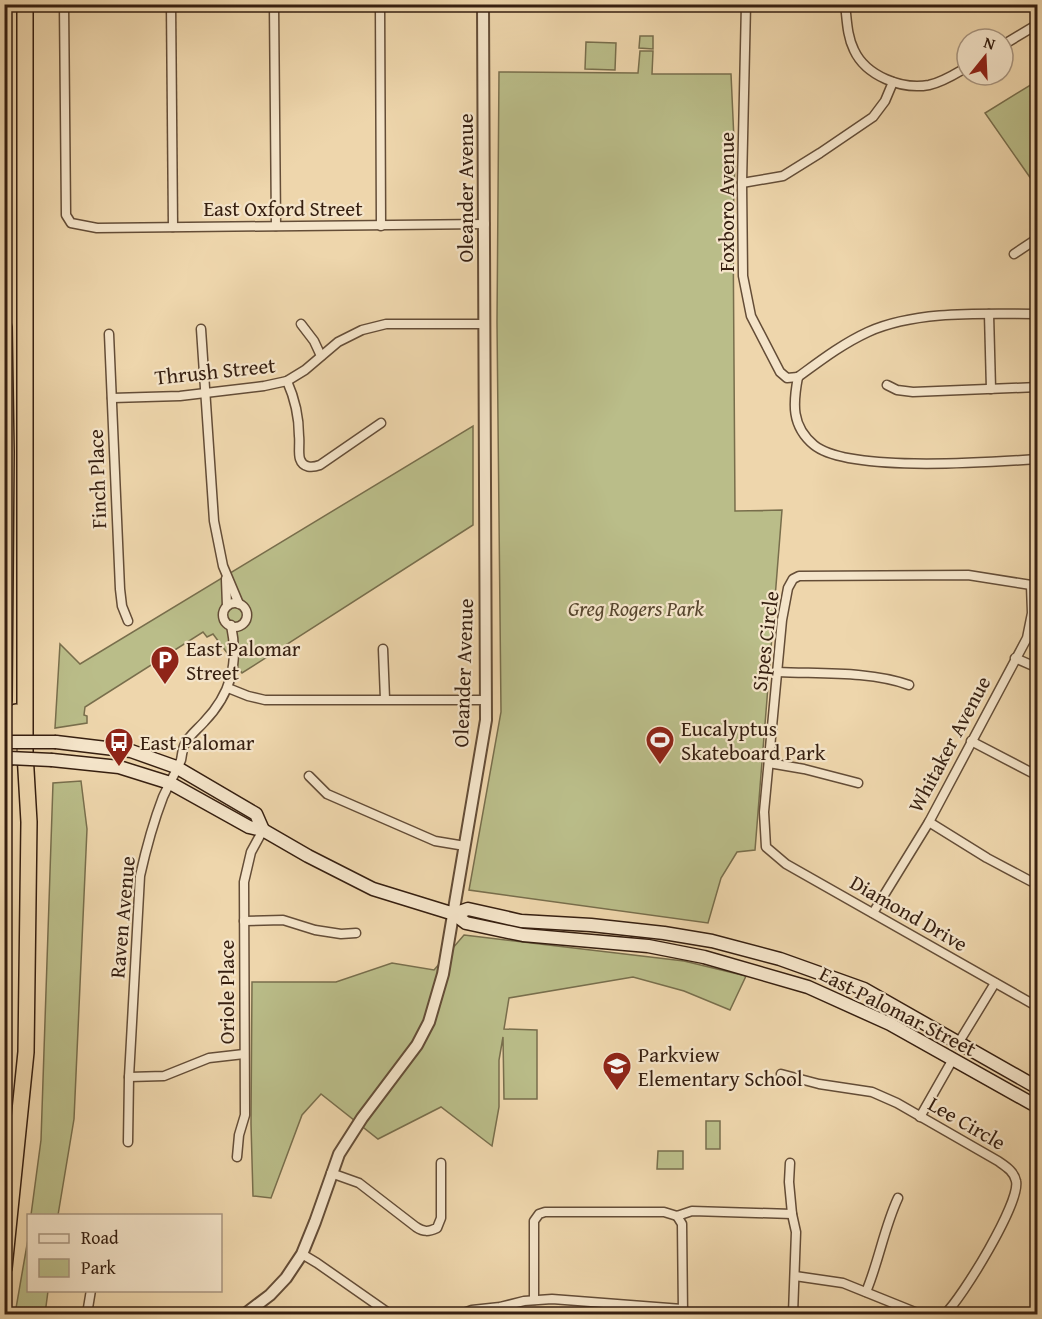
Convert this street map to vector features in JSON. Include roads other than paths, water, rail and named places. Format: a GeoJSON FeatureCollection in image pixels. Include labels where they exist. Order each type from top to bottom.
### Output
{"type":"FeatureCollection","features":[{"type":"Feature","properties":{"kind":"highway"},"geometry":{"type":"LineString","coordinates":[[4,700],[11,625],[23,4]]}},
{"type":"Feature","properties":{"kind":"highway"},"geometry":{"type":"LineString","coordinates":[[4,1268],[26,1052],[29,822],[25,753],[23,4]]}},
{"type":"Feature","properties":{"kind":"highway"},"geometry":{"type":"LineString","coordinates":[[4,327],[15,729],[7,745]]}},
{"type":"Feature","properties":{"kind":"main road","name":"East Palomar Street"},"geometry":{"type":"LineString","coordinates":[[7,745],[56,742],[131,751],[176,767],[256,814],[263,830]]}},
{"type":"Feature","properties":{"kind":"main road","name":"East Palomar Street"},"geometry":{"type":"LineString","coordinates":[[7,745],[51,760],[120,767],[170,783],[249,827],[263,830],[373,889],[454,914],[466,923],[523,935],[648,946],[707,958],[808,987],[890,1024],[1038,1107]]}},
{"type":"Feature","properties":{"kind":"main road","name":"East Palomar Street"},"geometry":{"type":"LineString","coordinates":[[454,914],[468,909],[521,921],[591,925],[664,933],[727,945],[780,959],[864,989],[1038,1088]]}},
{"type":"Feature","properties":{"kind":"main road"},"geometry":{"type":"LineString","coordinates":[[707,958],[713,950],[727,945]]}},
{"type":"Feature","properties":{"kind":"main road"},"geometry":{"type":"LineString","coordinates":[[915,1039],[948,1044],[959,1042]]}},
{"type":"Feature","properties":{"kind":"main road"},"geometry":{"type":"LineString","coordinates":[[953,1059],[964,1058],[992,1062]]}},
{"type":"Feature","properties":{"kind":"street","name":"East Oxford Street"},"geometry":{"type":"LineString","coordinates":[[64,4],[66,215],[71,223],[97,228],[485,224]]}},
{"type":"Feature","properties":{"kind":"street"},"geometry":{"type":"LineString","coordinates":[[171,4],[173,227]]}},
{"type":"Feature","properties":{"kind":"street"},"geometry":{"type":"LineString","coordinates":[[274,4],[276,226]]}},
{"type":"Feature","properties":{"kind":"street"},"geometry":{"type":"LineString","coordinates":[[380,4],[381,226]]}},
{"type":"Feature","properties":{"kind":"street","name":"Oleander Avenue"},"geometry":{"type":"LineString","coordinates":[[250,1313],[278,1287],[302,1254],[331,1173],[348,1137],[417,1045],[429,1022],[440,992],[454,914],[486,720],[483,4]]}},
{"type":"Feature","properties":{"kind":"street","name":"Foxboro Avenue"},"geometry":{"type":"LineString","coordinates":[[746,4],[742,183],[743,276],[751,316],[780,372],[787,378],[798,377]]}},
{"type":"Feature","properties":{"kind":"street"},"geometry":{"type":"LineString","coordinates":[[845,4],[848,33],[854,52],[876,74],[893,82],[907,85],[928,85],[955,74]]}},
{"type":"Feature","properties":{"kind":"street"},"geometry":{"type":"LineString","coordinates":[[1015,38],[1038,24]]}},
{"type":"Feature","properties":{"kind":"street"},"geometry":{"type":"LineString","coordinates":[[742,183],[783,176],[847,135],[873,117],[885,101],[893,82]]}},
{"type":"Feature","properties":{"kind":"street"},"geometry":{"type":"LineString","coordinates":[[1014,254],[1038,238]]}},
{"type":"Feature","properties":{"kind":"street"},"geometry":{"type":"LineString","coordinates":[[989,314],[991,389]]}},
{"type":"Feature","properties":{"kind":"street"},"geometry":{"type":"LineString","coordinates":[[1038,314],[919,318],[897,322],[868,332],[820,360],[798,377],[793,402],[797,422],[809,441],[828,453],[881,462],[938,464],[1038,459]]}},
{"type":"Feature","properties":{"kind":"street"},"geometry":{"type":"LineString","coordinates":[[301,324],[314,341],[321,356]]}},
{"type":"Feature","properties":{"kind":"street","name":"Thrush Street"},"geometry":{"type":"LineString","coordinates":[[112,398],[205,393],[287,381],[338,342],[362,330],[386,324],[485,324]]}},
{"type":"Feature","properties":{"kind":"street"},"geometry":{"type":"LineString","coordinates":[[201,328],[214,521],[225,572],[227,606]]}},
{"type":"Feature","properties":{"kind":"street","name":"Finch Place"},"geometry":{"type":"LineString","coordinates":[[109,334],[120,589],[122,606],[128,621]]}},
{"type":"Feature","properties":{"kind":"street"},"geometry":{"type":"LineString","coordinates":[[287,381],[295,399],[298,414],[299,456],[306,466],[320,465],[381,423]]}},
{"type":"Feature","properties":{"kind":"street"},"geometry":{"type":"LineString","coordinates":[[887,385],[897,390],[913,392],[1038,387]]}},
{"type":"Feature","properties":{"kind":"street"},"geometry":{"type":"LineString","coordinates":[[225,572],[239,603],[247,612],[243,623],[231,626],[224,618],[224,611],[232,603],[239,603]]}},
{"type":"Feature","properties":{"kind":"street","name":"Sipes Circle"},"geometry":{"type":"LineString","coordinates":[[766,847],[764,812],[782,620],[788,588],[793,579],[799,576],[968,575],[1034,584]]}},
{"type":"Feature","properties":{"kind":"street","name":"Whitaker Avenue"},"geometry":{"type":"LineString","coordinates":[[873,913],[929,822],[1028,638],[1034,584]]}},
{"type":"Feature","properties":{"kind":"street","name":"Raven Avenue"},"geometry":{"type":"LineString","coordinates":[[128,1142],[129,1077],[140,876],[147,844],[184,747],[192,734],[206,721],[228,688],[236,645],[243,623]]}},
{"type":"Feature","properties":{"kind":"street","name":"Raven Avenue"},"geometry":{"type":"LineString","coordinates":[[231,626],[236,645]]}},
{"type":"Feature","properties":{"kind":"street"},"geometry":{"type":"LineString","coordinates":[[383,649],[385,699]]}},
{"type":"Feature","properties":{"kind":"street"},"geometry":{"type":"LineString","coordinates":[[1016,658],[1038,668]]}},
{"type":"Feature","properties":{"kind":"street"},"geometry":{"type":"LineString","coordinates":[[778,672],[872,677],[895,680],[909,685]]}},
{"type":"Feature","properties":{"kind":"street"},"geometry":{"type":"LineString","coordinates":[[228,688],[265,700],[486,700]]}},
{"type":"Feature","properties":{"kind":"street"},"geometry":{"type":"LineString","coordinates":[[971,741],[1038,776]]}},
{"type":"Feature","properties":{"kind":"street"},"geometry":{"type":"LineString","coordinates":[[769,763],[804,768],[858,783]]}},
{"type":"Feature","properties":{"kind":"street"},"geometry":{"type":"LineString","coordinates":[[309,776],[327,794],[435,841],[465,846]]}},
{"type":"Feature","properties":{"kind":"street"},"geometry":{"type":"LineString","coordinates":[[929,822],[987,858],[1036,884]]}},
{"type":"Feature","properties":{"kind":"street","name":"Oriole Place"},"geometry":{"type":"LineString","coordinates":[[237,1157],[239,1135],[245,1115],[244,882],[251,852],[263,830]]}},
{"type":"Feature","properties":{"kind":"street","name":"Diamond Drive"},"geometry":{"type":"LineString","coordinates":[[766,847],[786,864],[1038,1006]]}},
{"type":"Feature","properties":{"kind":"street"},"geometry":{"type":"LineString","coordinates":[[244,921],[283,920],[315,930],[340,934],[356,933]]}},
{"type":"Feature","properties":{"kind":"street"},"geometry":{"type":"LineString","coordinates":[[959,1042],[995,983]]}},
{"type":"Feature","properties":{"kind":"street"},"geometry":{"type":"LineString","coordinates":[[129,1077],[164,1076],[209,1058],[244,1054]]}},
{"type":"Feature","properties":{"kind":"street"},"geometry":{"type":"LineString","coordinates":[[920,1117],[953,1059]]}},
{"type":"Feature","properties":{"kind":"street","name":"Lee Circle"},"geometry":{"type":"LineString","coordinates":[[781,1074],[819,1084],[872,1092],[897,1103],[1004,1165],[1012,1172],[1017,1183],[1015,1198],[1005,1220],[963,1293],[945,1314]]}},
{"type":"Feature","properties":{"kind":"street"},"geometry":{"type":"LineString","coordinates":[[331,1173],[359,1183],[416,1227],[429,1232],[437,1228],[441,1218],[441,1163]]}},
{"type":"Feature","properties":{"kind":"street"},"geometry":{"type":"LineString","coordinates":[[790,1163],[789,1182],[796,1232],[793,1314]]}},
{"type":"Feature","properties":{"kind":"street"},"geometry":{"type":"LineString","coordinates":[[866,1292],[898,1198]]}},
{"type":"Feature","properties":{"kind":"street"},"geometry":{"type":"LineString","coordinates":[[534,1300],[534,1221],[539,1214],[545,1212],[664,1212],[677,1216],[692,1211],[792,1214]]}},
{"type":"Feature","properties":{"kind":"street"},"geometry":{"type":"LineString","coordinates":[[460,1314],[472,1310],[552,1299],[683,1312],[682,1224],[677,1216]]}},
{"type":"Feature","properties":{"kind":"street"},"geometry":{"type":"LineString","coordinates":[[302,1254],[390,1314]]}},
{"type":"Feature","properties":{"kind":"street"},"geometry":{"type":"LineString","coordinates":[[795,1276],[843,1283],[920,1314]]}},
{"type":"Feature","properties":{"kind":"street"},"geometry":{"type":"LineString","coordinates":[[87,1314],[91,1292]]}},
{"type":"Feature","properties":{"kind":"street"},"geometry":{"type":"LineString","coordinates":[[1035,1314],[1038,1310]]}},
{"type":"Feature","properties":{"kind":"place","name":"East Palomar Street"},"geometry":{"type":"Point","coordinates":[165,686]}},
{"type":"Feature","properties":{"kind":"place","name":"Eucalyptus Skateboard Park"},"geometry":{"type":"Point","coordinates":[660,766]}},
{"type":"Feature","properties":{"kind":"place","name":"East Palomar"},"geometry":{"type":"Point","coordinates":[119,768]}},
{"type":"Feature","properties":{"kind":"place","name":"Parkview Elementary School"},"geometry":{"type":"Point","coordinates":[617,1092]}},
{"type":"Feature","properties":{"kind":"park label","name":"Greg Rogers Park"},"geometry":{"type":"Point","coordinates":[636,608]}}]}
